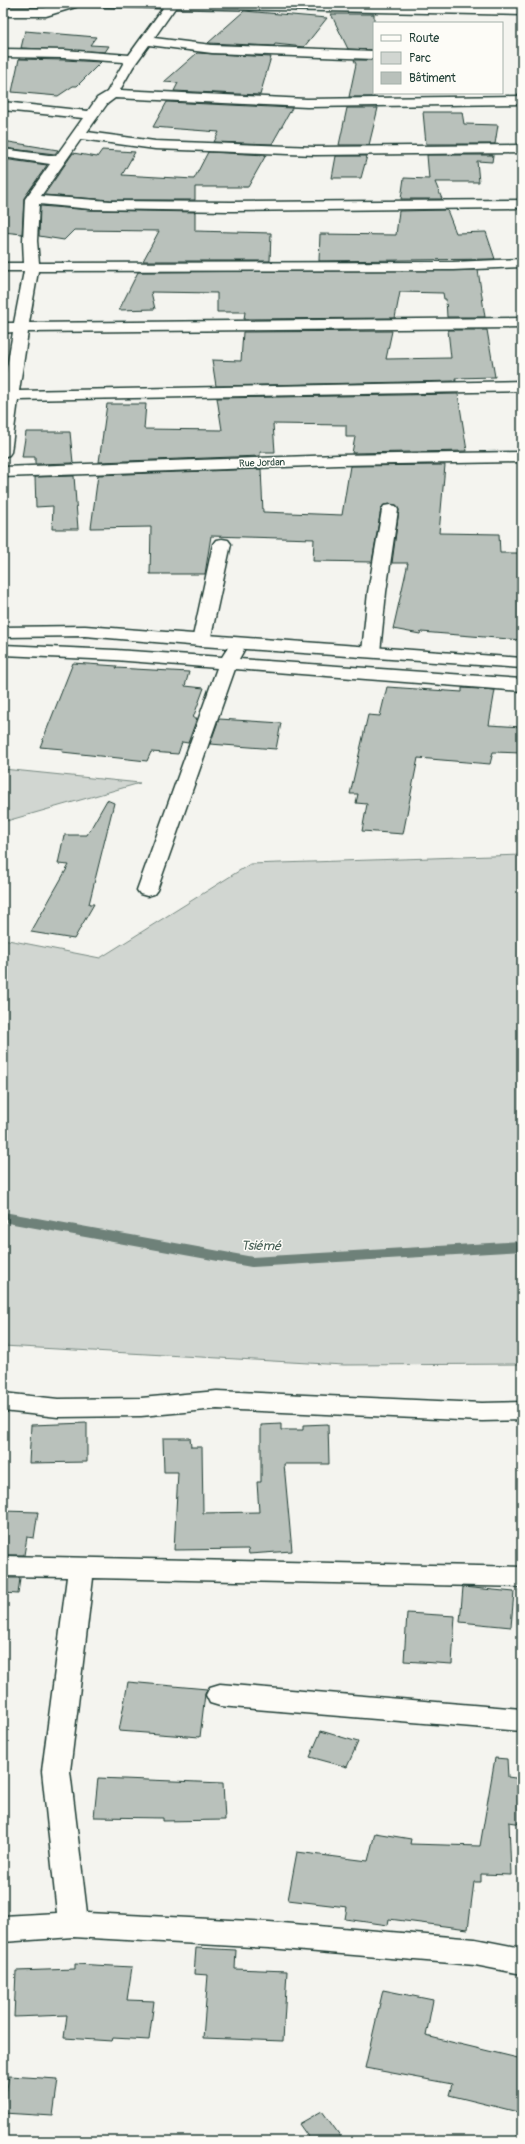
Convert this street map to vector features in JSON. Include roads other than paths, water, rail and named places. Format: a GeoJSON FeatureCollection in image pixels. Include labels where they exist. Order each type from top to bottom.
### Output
{"type":"FeatureCollection","features":[{"type":"Feature","properties":{"kind":"street"},"geometry":{"type":"LineString","coordinates":[[3,12],[46,12],[64,5],[76,3]]}},
{"type":"Feature","properties":{"kind":"street"},"geometry":{"type":"LineString","coordinates":[[82,3],[171,6],[294,5],[522,11]]}},
{"type":"Feature","properties":{"kind":"street"},"geometry":{"type":"LineString","coordinates":[[3,452],[6,396],[21,328],[32,266],[30,241],[32,199],[102,101],[112,94],[133,59],[171,6]]}},
{"type":"Feature","properties":{"kind":"street"},"geometry":{"type":"LineString","coordinates":[[146,41],[212,49],[373,55]]}},
{"type":"Feature","properties":{"kind":"street"},"geometry":{"type":"LineString","coordinates":[[3,53],[64,54],[133,59]]}},
{"type":"Feature","properties":{"kind":"street"},"geometry":{"type":"LineString","coordinates":[[112,94],[307,103],[522,100]]}},
{"type":"Feature","properties":{"kind":"street"},"geometry":{"type":"LineString","coordinates":[[3,106],[92,115]]}},
{"type":"Feature","properties":{"kind":"street"},"geometry":{"type":"LineString","coordinates":[[78,135],[155,145],[315,151],[522,149]]}},
{"type":"Feature","properties":{"kind":"street"},"geometry":{"type":"LineString","coordinates":[[3,153],[60,161]]}},
{"type":"Feature","properties":{"kind":"street"},"geometry":{"type":"LineString","coordinates":[[32,199],[54,203],[263,207],[522,204]]}},
{"type":"Feature","properties":{"kind":"street"},"geometry":{"type":"LineString","coordinates":[[3,267],[437,266],[522,264]]}},
{"type":"Feature","properties":{"kind":"street"},"geometry":{"type":"LineString","coordinates":[[3,328],[522,323]]}},
{"type":"Feature","properties":{"kind":"street"},"geometry":{"type":"LineString","coordinates":[[6,396],[522,386]]}},
{"type":"Feature","properties":{"kind":"street","name":"Rue Jordan"},"geometry":{"type":"LineString","coordinates":[[3,472],[338,460],[522,457]]}},
{"type":"Feature","properties":{"kind":"street"},"geometry":{"type":"LineString","coordinates":[[371,652],[377,592],[390,510]]}},
{"type":"Feature","properties":{"kind":"street"},"geometry":{"type":"LineString","coordinates":[[201,642],[222,544]]}},
{"type":"Feature","properties":{"kind":"street"},"geometry":{"type":"LineString","coordinates":[[3,632],[85,631],[201,642],[522,663]]}},
{"type":"Feature","properties":{"kind":"street"},"geometry":{"type":"LineString","coordinates":[[147,890],[228,663],[238,644]]}},
{"type":"Feature","properties":{"kind":"street"},"geometry":{"type":"LineString","coordinates":[[3,650],[116,655],[522,685]]}},
{"type":"Feature","properties":{"kind":"street"},"geometry":{"type":"LineString","coordinates":[[3,1402],[58,1408],[141,1408],[217,1400],[482,1412],[522,1411]]}},
{"type":"Feature","properties":{"kind":"street"},"geometry":{"type":"LineString","coordinates":[[3,1566],[81,1569],[522,1577]]}},
{"type":"Feature","properties":{"kind":"street"},"geometry":{"type":"LineString","coordinates":[[73,1925],[56,1771],[81,1569]]}},
{"type":"Feature","properties":{"kind":"street"},"geometry":{"type":"LineString","coordinates":[[220,1695],[522,1720]]}},
{"type":"Feature","properties":{"kind":"street"},"geometry":{"type":"LineString","coordinates":[[3,1929],[73,1925],[269,1935],[475,1952],[522,1961]]}},
{"type":"Feature","properties":{"kind":"waterway","name":"Tsiémé"},"geometry":{"type":"LineString","coordinates":[[3,1217],[252,1262],[522,1246]]}}]}
